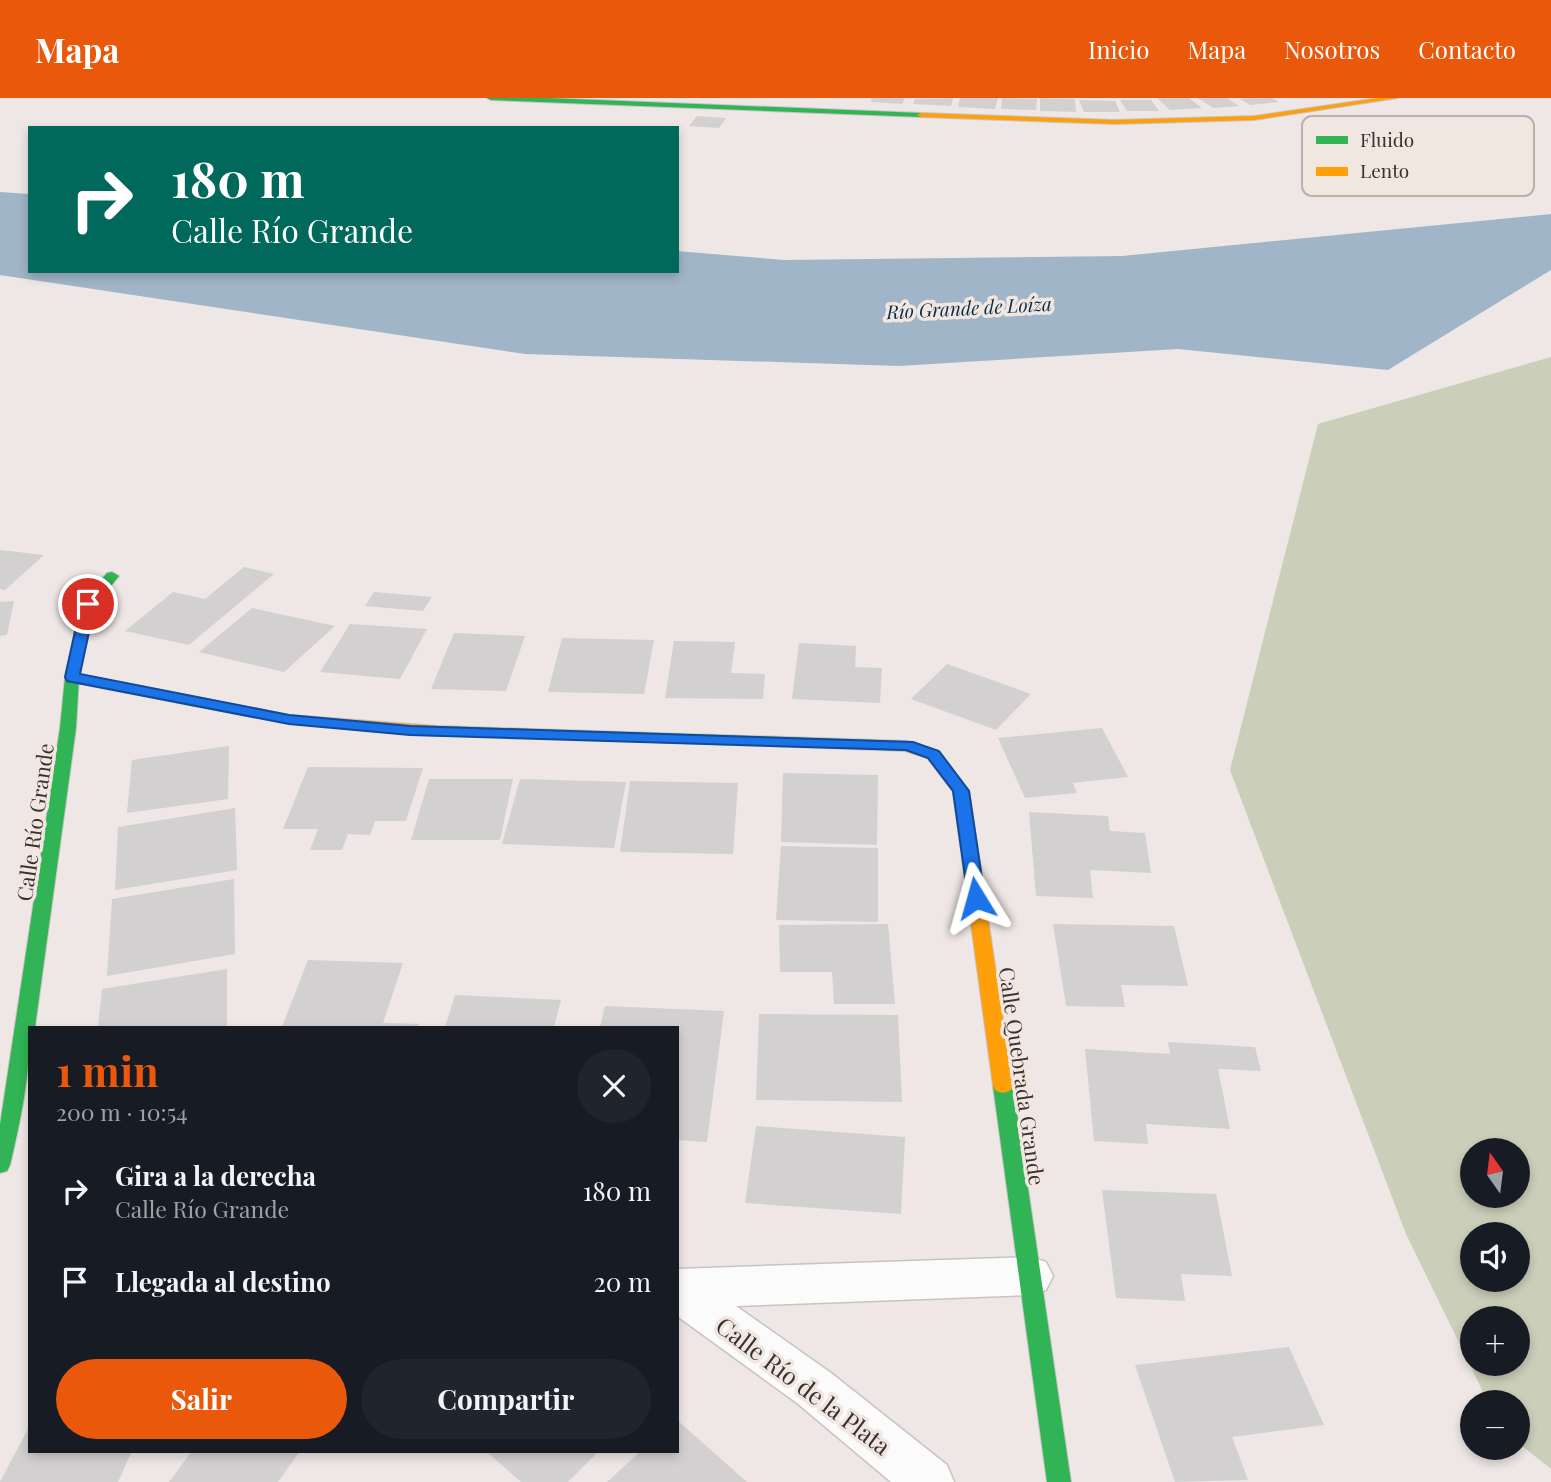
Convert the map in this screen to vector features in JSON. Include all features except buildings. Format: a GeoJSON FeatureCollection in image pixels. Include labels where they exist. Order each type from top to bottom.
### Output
{"type":"FeatureCollection","features":[{"type":"Feature","properties":{"kind":"street"},"geometry":{"type":"LineString","coordinates":[[491,98],[724,103],[1115,122],[1254,118],[1394,98]]}},
{"type":"Feature","properties":{"kind":"street","name":"Calle Río Grande"},"geometry":{"type":"LineString","coordinates":[[32,1026],[72,677],[88,604],[112,576]]}},
{"type":"Feature","properties":{"kind":"street","name":"Calle Quebrada Grande"},"geometry":{"type":"LineString","coordinates":[[72,677],[289,719],[410,730],[907,746],[934,755],[961,791],[1059,1482]]}},
{"type":"Feature","properties":{"kind":"street","name":"Calle Río Grande"},"geometry":{"type":"LineString","coordinates":[[0,1165],[21,1114],[28,1057]]}},
{"type":"Feature","properties":{"kind":"street"},"geometry":{"type":"LineString","coordinates":[[679,1289],[1030,1276]]}},
{"type":"Feature","properties":{"kind":"street","name":"Calle Río de la Plata"},"geometry":{"type":"LineString","coordinates":[[679,1290],[814,1388],[929,1482]]}},
{"type":"Feature","properties":{"kind":"green space"},"geometry":{"type":"Polygon","coordinates":[[[1551,357],[1551,1469],[1530,1452],[1530,1390],[1482,1390],[1475,1376],[1530,1376],[1530,1306],[1460,1306],[1460,1345],[1406,1234],[1230,770],[1318,424],[1551,357]]]}},
{"type":"Feature","properties":{"kind":"water","name":"Río Grande de Loíza"},"geometry":{"type":"Polygon","coordinates":[[[0,192],[28,194],[28,273],[679,273],[679,251],[784,260],[1122,256],[1551,214],[1551,270],[1388,370],[1178,349],[899,366],[525,354],[0,275],[0,192]]]}},
{"type":"Feature","properties":{"kind":"traffic: fast"},"geometry":{"type":"LineString","coordinates":[[491,98],[921,115]]}},
{"type":"Feature","properties":{"kind":"traffic: fast"},"geometry":{"type":"LineString","coordinates":[[0,1165],[13,1113],[68,728],[72,677],[88,604],[112,576]]}},
{"type":"Feature","properties":{"kind":"traffic: fast"},"geometry":{"type":"LineString","coordinates":[[438,731],[907,746],[933,755]]}},
{"type":"Feature","properties":{"kind":"traffic: fast"},"geometry":{"type":"LineString","coordinates":[[1003,1086],[1059,1482]]}},
{"type":"Feature","properties":{"kind":"traffic: slow"},"geometry":{"type":"LineString","coordinates":[[921,115],[1115,122],[1254,118],[1394,98]]}},
{"type":"Feature","properties":{"kind":"traffic: slow"},"geometry":{"type":"LineString","coordinates":[[72,677],[289,719],[438,731]]}},
{"type":"Feature","properties":{"kind":"traffic: slow"},"geometry":{"type":"LineString","coordinates":[[933,755],[961,791],[1003,1086]]}},
{"type":"Feature","properties":{"kind":"route"},"geometry":{"type":"LineString","coordinates":[[88,604],[72,677],[289,719],[410,730],[907,746],[934,755],[961,791],[976,898]]}}]}
